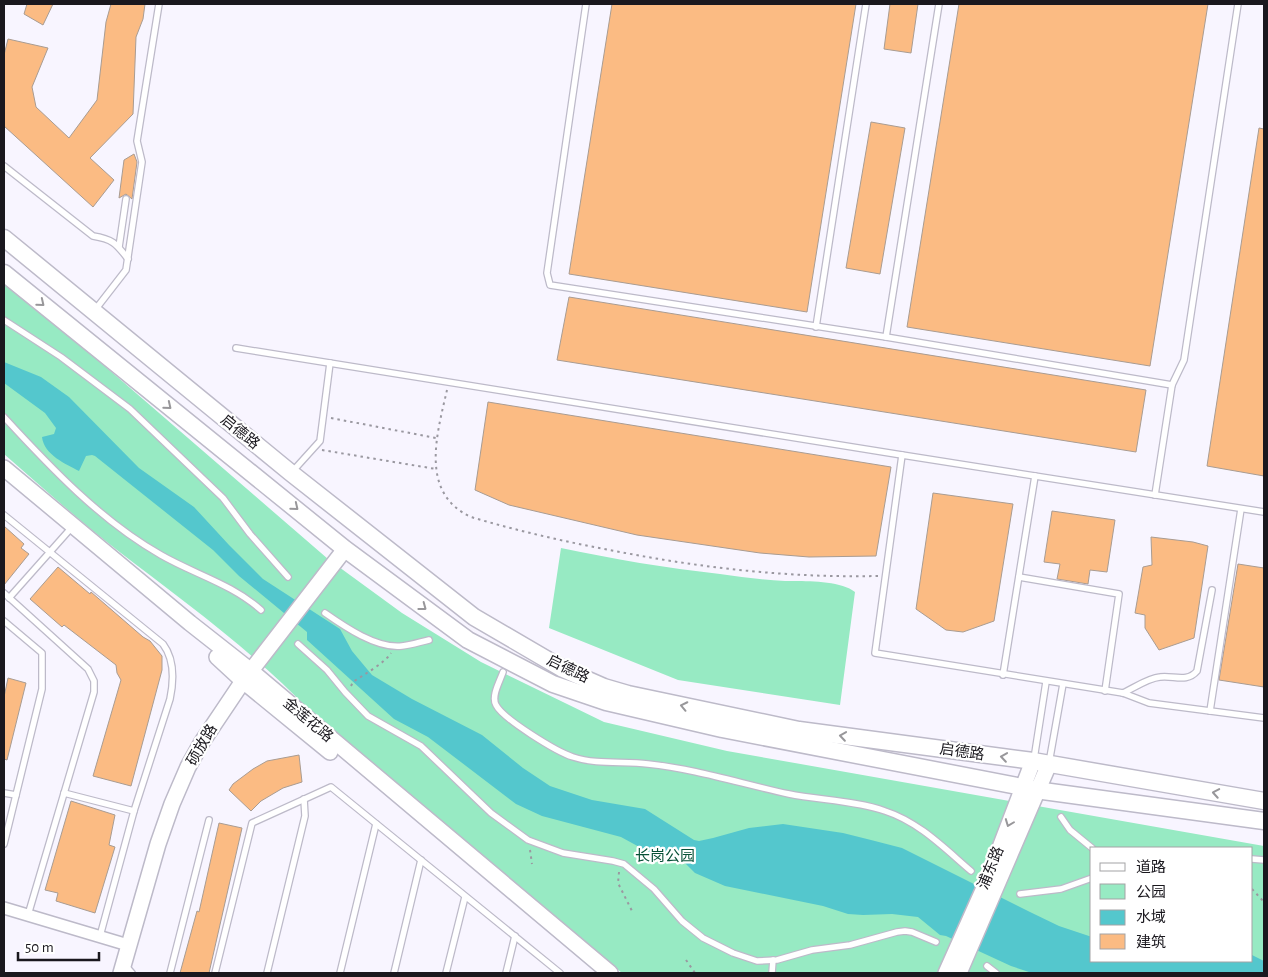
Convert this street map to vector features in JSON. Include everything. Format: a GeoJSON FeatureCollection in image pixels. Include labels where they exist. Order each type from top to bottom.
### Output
{"type":"FeatureCollection","features":[{"type":"Feature","properties":{"kind":"main road","name":"启德路"},"geometry":{"type":"LineString","coordinates":[[4,238],[291,473],[474,617],[563,669],[628,694],[798,730],[1041,763],[1264,801]]}},
{"type":"Feature","properties":{"kind":"main road","name":"启德路"},"geometry":{"type":"LineString","coordinates":[[4,273],[345,549],[468,640],[553,684],[606,702],[722,729],[1031,789],[1264,821]]}},
{"type":"Feature","properties":{"kind":"street","name":"金莲花路"},"geometry":{"type":"LineString","coordinates":[[4,468],[146,597],[247,676],[610,973]]}},
{"type":"Feature","properties":{"kind":"street","name":"金莲花路"},"geometry":{"type":"LineString","coordinates":[[4,478],[70,529]]}},
{"type":"Feature","properties":{"kind":"street","name":"硕放路"},"geometry":{"type":"LineString","coordinates":[[125,970],[128,945],[158,844],[175,797],[202,742],[247,676],[345,549]]}},
{"type":"Feature","properties":{"kind":"street","name":"金莲花路"},"geometry":{"type":"LineString","coordinates":[[247,676],[599,973]]}},
{"type":"Feature","properties":{"kind":"street","name":"浦东路"},"geometry":{"type":"LineString","coordinates":[[959,973],[1041,763]]}},
{"type":"Feature","properties":{"kind":"street","name":"浦东路"},"geometry":{"type":"LineString","coordinates":[[946,973],[988,878],[1031,789]]}},
{"type":"Feature","properties":{"kind":"street"},"geometry":{"type":"LineString","coordinates":[[4,908],[128,945]]}},
{"type":"Feature","properties":{"kind":"lane"},"geometry":{"type":"LineString","coordinates":[[94,312],[126,270],[142,162],[137,141],[159,4]]}},
{"type":"Feature","properties":{"kind":"lane"},"geometry":{"type":"LineString","coordinates":[[586,4],[547,273],[549,283],[555,287],[886,337],[1172,385]]}},
{"type":"Feature","properties":{"kind":"lane"},"geometry":{"type":"LineString","coordinates":[[816,327],[866,4]]}},
{"type":"Feature","properties":{"kind":"lane"},"geometry":{"type":"LineString","coordinates":[[886,337],[939,4]]}},
{"type":"Feature","properties":{"kind":"lane"},"geometry":{"type":"LineString","coordinates":[[1155,495],[1172,385],[1184,360],[1238,4]]}},
{"type":"Feature","properties":{"kind":"lane"},"geometry":{"type":"LineString","coordinates":[[4,166],[93,236],[109,238],[128,259]]}},
{"type":"Feature","properties":{"kind":"lane"},"geometry":{"type":"LineString","coordinates":[[119,247],[126,198]]}},
{"type":"Feature","properties":{"kind":"lane"},"geometry":{"type":"LineString","coordinates":[[4,320],[61,357],[130,410],[223,498],[250,534],[288,578]]}},
{"type":"Feature","properties":{"kind":"lane"},"geometry":{"type":"LineString","coordinates":[[236,348],[1264,512]]}},
{"type":"Feature","properties":{"kind":"lane"},"geometry":{"type":"LineString","coordinates":[[291,473],[320,441],[330,363]]}},
{"type":"Feature","properties":{"kind":"lane"},"geometry":{"type":"LineString","coordinates":[[4,417],[56,472],[120,529],[161,555],[234,590],[261,610]]}},
{"type":"Feature","properties":{"kind":"lane"},"geometry":{"type":"LineString","coordinates":[[902,455],[875,653],[1123,693],[1149,703],[1264,718]]}},
{"type":"Feature","properties":{"kind":"lane"},"geometry":{"type":"LineString","coordinates":[[1004,675],[1035,476]]}},
{"type":"Feature","properties":{"kind":"lane"},"geometry":{"type":"LineString","coordinates":[[1210,711],[1241,509]]}},
{"type":"Feature","properties":{"kind":"lane"},"geometry":{"type":"LineString","coordinates":[[4,515],[163,644],[171,659],[173,686],[170,699],[134,811],[100,936]]}},
{"type":"Feature","properties":{"kind":"lane"},"geometry":{"type":"LineString","coordinates":[[9,598],[70,529]]}},
{"type":"Feature","properties":{"kind":"lane"},"geometry":{"type":"LineString","coordinates":[[1019,577],[1119,594],[1105,691]]}},
{"type":"Feature","properties":{"kind":"lane"},"geometry":{"type":"LineString","coordinates":[[1123,693],[1162,676],[1186,678],[1192,676],[1197,671],[1212,590]]}},
{"type":"Feature","properties":{"kind":"lane"},"geometry":{"type":"LineString","coordinates":[[4,593],[88,669],[94,681],[94,692],[28,915]]}},
{"type":"Feature","properties":{"kind":"lane"},"geometry":{"type":"LineString","coordinates":[[325,613],[374,642],[391,646],[402,646],[429,640]]}},
{"type":"Feature","properties":{"kind":"lane"},"geometry":{"type":"LineString","coordinates":[[4,621],[42,653],[42,689],[4,844]]}},
{"type":"Feature","properties":{"kind":"lane"},"geometry":{"type":"LineString","coordinates":[[298,644],[327,670],[368,716],[421,746],[491,813],[528,840],[563,853],[622,864],[654,889],[682,921],[703,938],[733,953],[757,961],[773,960],[812,950],[850,945],[897,932],[912,932],[936,942]]}},
{"type":"Feature","properties":{"kind":"lane"},"geometry":{"type":"LineString","coordinates":[[503,672],[495,694],[496,704],[502,712],[539,740],[566,754],[584,759],[655,765],[790,794],[885,811],[922,829],[971,871]]}},
{"type":"Feature","properties":{"kind":"lane"},"geometry":{"type":"LineString","coordinates":[[1041,763],[1046,682]]}},
{"type":"Feature","properties":{"kind":"lane"},"geometry":{"type":"LineString","coordinates":[[1041,763],[1063,684]]}},
{"type":"Feature","properties":{"kind":"lane"},"geometry":{"type":"LineString","coordinates":[[215,973],[252,823],[331,787],[560,973]]}},
{"type":"Feature","properties":{"kind":"lane"},"geometry":{"type":"LineString","coordinates":[[4,793],[16,795]]}},
{"type":"Feature","properties":{"kind":"lane"},"geometry":{"type":"LineString","coordinates":[[64,793],[134,811]]}},
{"type":"Feature","properties":{"kind":"lane"},"geometry":{"type":"LineString","coordinates":[[267,973],[305,816],[304,799]]}},
{"type":"Feature","properties":{"kind":"lane"},"geometry":{"type":"LineString","coordinates":[[1061,817],[1070,830],[1091,847]]}},
{"type":"Feature","properties":{"kind":"lane"},"geometry":{"type":"LineString","coordinates":[[170,973],[209,820]]}},
{"type":"Feature","properties":{"kind":"lane"},"geometry":{"type":"LineString","coordinates":[[340,973],[376,824]]}},
{"type":"Feature","properties":{"kind":"lane"},"geometry":{"type":"LineString","coordinates":[[394,973],[421,860]]}},
{"type":"Feature","properties":{"kind":"lane"},"geometry":{"type":"LineString","coordinates":[[1020,894],[1061,890],[1090,879]]}},
{"type":"Feature","properties":{"kind":"lane"},"geometry":{"type":"LineString","coordinates":[[446,973],[465,897]]}},
{"type":"Feature","properties":{"kind":"lane"},"geometry":{"type":"LineString","coordinates":[[506,973],[515,936]]}},
{"type":"Feature","properties":{"kind":"lane"},"geometry":{"type":"LineString","coordinates":[[772,973],[773,960]]}},
{"type":"Feature","properties":{"kind":"lane"},"geometry":{"type":"LineString","coordinates":[[987,966],[996,973]]}},
{"type":"Feature","properties":{"kind":"path"},"geometry":{"type":"LineString","coordinates":[[449,382],[436,438],[436,469],[443,491],[452,504],[461,512],[487,522],[570,543],[643,557],[734,571],[806,576],[886,576]]}},
{"type":"Feature","properties":{"kind":"path"},"geometry":{"type":"LineString","coordinates":[[323,416],[436,438]]}},
{"type":"Feature","properties":{"kind":"path"},"geometry":{"type":"LineString","coordinates":[[313,448],[436,469]]}},
{"type":"Feature","properties":{"kind":"path"},"geometry":{"type":"LineString","coordinates":[[345,692],[353,682],[384,662],[391,654],[391,646]]}},
{"type":"Feature","properties":{"kind":"path"},"geometry":{"type":"LineString","coordinates":[[528,840],[532,864]]}},
{"type":"Feature","properties":{"kind":"path"},"geometry":{"type":"LineString","coordinates":[[622,864],[618,875],[618,883],[633,913]]}},
{"type":"Feature","properties":{"kind":"path"},"geometry":{"type":"LineString","coordinates":[[1253,890],[1264,902]]}},
{"type":"Feature","properties":{"kind":"path"},"geometry":{"type":"LineString","coordinates":[[686,960],[695,973]]}},
{"type":"Feature","properties":{"kind":"green space","name":"长岗公园"},"geometry":{"type":"Polygon","coordinates":[[[4,279],[328,559],[402,613],[481,662],[604,722],[727,751],[1264,846],[1264,973],[622,973],[310,711],[265,667],[74,515],[4,454],[4,279]]]}},
{"type":"Feature","properties":{"kind":"green space"},"geometry":{"type":"Polygon","coordinates":[[[561,548],[680,569],[769,580],[831,583],[848,588],[855,592],[840,705],[678,680],[549,628],[561,548]]]}},
{"type":"Feature","properties":{"kind":"water"},"geometry":{"type":"Polygon","coordinates":[[[4,362],[41,377],[69,397],[139,468],[194,507],[263,579],[340,629],[352,651],[372,675],[412,699],[482,735],[523,768],[550,786],[592,800],[645,809],[694,840],[699,841],[749,828],[783,824],[843,833],[902,848],[1059,926],[1090,936],[1090,962],[1253,962],[1253,956],[1264,961],[1264,973],[1032,973],[1011,966],[940,935],[918,917],[892,914],[848,914],[823,906],[725,886],[695,873],[682,860],[654,855],[621,837],[542,816],[516,804],[428,737],[394,719],[307,640],[307,632],[239,576],[213,550],[95,456],[86,456],[79,471],[51,454],[42,437],[54,434],[56,428],[45,413],[4,383],[4,362]]]}},
{"type":"Feature","properties":{"kind":"building"},"geometry":{"type":"Polygon","coordinates":[[[27,4],[53,4],[43,25],[24,14],[27,4]]]}},
{"type":"Feature","properties":{"kind":"building"},"geometry":{"type":"Polygon","coordinates":[[[111,4],[145,4],[143,19],[136,37],[133,114],[90,158],[114,180],[93,207],[4,126],[4,55],[8,39],[48,48],[32,87],[36,107],[69,138],[97,100],[106,22],[111,4]]]}},
{"type":"Feature","properties":{"kind":"building"},"geometry":{"type":"Polygon","coordinates":[[[612,4],[856,4],[807,312],[569,274],[612,4]]]}},
{"type":"Feature","properties":{"kind":"building"},"geometry":{"type":"Polygon","coordinates":[[[890,4],[918,4],[911,53],[884,49],[890,4]]]}},
{"type":"Feature","properties":{"kind":"building"},"geometry":{"type":"Polygon","coordinates":[[[959,4],[1208,4],[1150,366],[907,327],[959,4]]]}},
{"type":"Feature","properties":{"kind":"building"},"geometry":{"type":"Polygon","coordinates":[[[871,122],[905,128],[880,274],[846,268],[871,122]]]}},
{"type":"Feature","properties":{"kind":"building"},"geometry":{"type":"Polygon","coordinates":[[[1259,128],[1264,129],[1264,476],[1207,466],[1259,128]]]}},
{"type":"Feature","properties":{"kind":"building"},"geometry":{"type":"Polygon","coordinates":[[[134,154],[137,162],[132,199],[126,194],[119,198],[124,160],[134,154]]]}},
{"type":"Feature","properties":{"kind":"building"},"geometry":{"type":"Polygon","coordinates":[[[569,297],[1146,390],[1136,452],[557,360],[569,297]]]}},
{"type":"Feature","properties":{"kind":"building"},"geometry":{"type":"Polygon","coordinates":[[[488,402],[891,467],[876,556],[809,557],[760,553],[637,535],[509,505],[475,490],[488,402]]]}},
{"type":"Feature","properties":{"kind":"building"},"geometry":{"type":"Polygon","coordinates":[[[933,493],[1013,504],[994,621],[963,632],[946,630],[916,609],[933,493]]]}},
{"type":"Feature","properties":{"kind":"building"},"geometry":{"type":"Polygon","coordinates":[[[1052,511],[1115,520],[1107,572],[1090,570],[1088,584],[1057,579],[1060,564],[1044,562],[1052,511]]]}},
{"type":"Feature","properties":{"kind":"building"},"geometry":{"type":"Polygon","coordinates":[[[4,526],[24,544],[21,548],[29,554],[4,585],[4,526]]]}},
{"type":"Feature","properties":{"kind":"building"},"geometry":{"type":"Polygon","coordinates":[[[1151,537],[1193,542],[1208,546],[1194,638],[1159,650],[1145,628],[1145,615],[1135,613],[1143,567],[1152,565],[1151,537]]]}},
{"type":"Feature","properties":{"kind":"building"},"geometry":{"type":"Polygon","coordinates":[[[1238,564],[1264,568],[1264,687],[1219,680],[1238,564]]]}},
{"type":"Feature","properties":{"kind":"building"},"geometry":{"type":"Polygon","coordinates":[[[58,567],[150,641],[162,656],[162,670],[131,786],[93,776],[121,680],[117,673],[116,665],[64,625],[62,627],[30,599],[58,567]]]}},
{"type":"Feature","properties":{"kind":"building"},"geometry":{"type":"Polygon","coordinates":[[[8,678],[26,683],[7,760],[4,759],[4,697],[8,678]]]}},
{"type":"Feature","properties":{"kind":"building"},"geometry":{"type":"Polygon","coordinates":[[[299,755],[302,782],[283,788],[261,801],[251,811],[229,790],[233,784],[267,761],[299,755]]]}},
{"type":"Feature","properties":{"kind":"building"},"geometry":{"type":"Polygon","coordinates":[[[71,801],[115,815],[109,845],[115,847],[95,913],[56,901],[58,893],[45,890],[71,801]]]}},
{"type":"Feature","properties":{"kind":"building"},"geometry":{"type":"Polygon","coordinates":[[[219,823],[242,828],[209,973],[180,973],[197,911],[199,912],[219,823]]]}}]}
